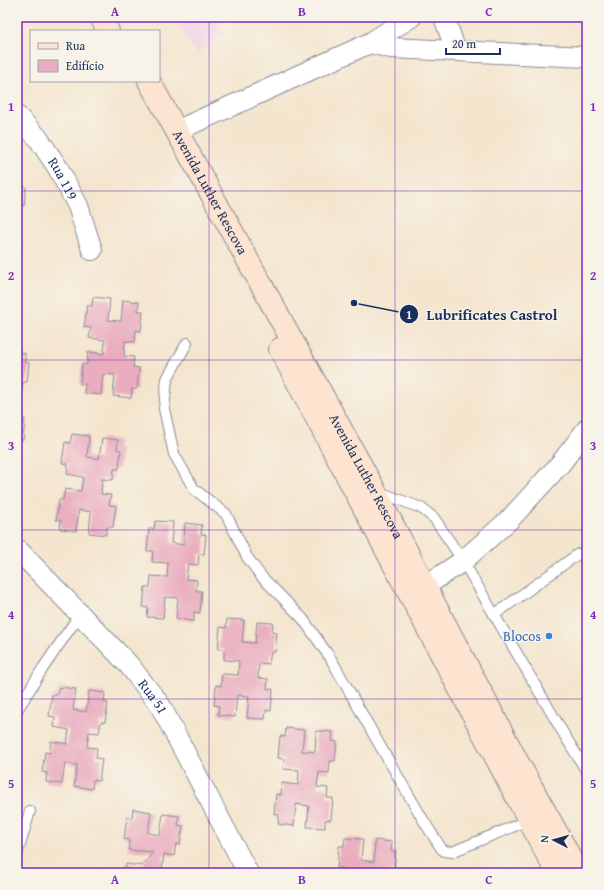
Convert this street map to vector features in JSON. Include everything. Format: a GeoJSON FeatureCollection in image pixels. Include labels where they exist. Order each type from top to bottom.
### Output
{"type":"FeatureCollection","features":[{"type":"Feature","properties":{"kind":"main road"},"geometry":{"type":"LineString","coordinates":[[101,17],[108,30]]}},
{"type":"Feature","properties":{"kind":"main road"},"geometry":{"type":"LineString","coordinates":[[116,17],[122,30]]}},
{"type":"Feature","properties":{"kind":"main road","name":"Avenida Luther Rescova"},"geometry":{"type":"LineString","coordinates":[[136,82],[558,873]]}},
{"type":"Feature","properties":{"kind":"main road","name":"Avenida Luther Rescova"},"geometry":{"type":"LineString","coordinates":[[150,82],[374,489],[516,759],[579,873]]}},
{"type":"Feature","properties":{"kind":"street"},"geometry":{"type":"LineString","coordinates":[[176,131],[370,43],[411,17]]}},
{"type":"Feature","properties":{"kind":"street"},"geometry":{"type":"LineString","coordinates":[[444,17],[456,51]]}},
{"type":"Feature","properties":{"kind":"street"},"geometry":{"type":"LineString","coordinates":[[370,43],[391,48],[587,57]]}},
{"type":"Feature","properties":{"kind":"street","name":"Rua 119"},"geometry":{"type":"LineString","coordinates":[[17,116],[38,138],[58,168],[78,206],[92,250]]}},
{"type":"Feature","properties":{"kind":"street"},"geometry":{"type":"LineString","coordinates":[[425,586],[463,561],[510,520],[561,463],[587,429]]}},
{"type":"Feature","properties":{"kind":"street","name":"Rua 51"},"geometry":{"type":"LineString","coordinates":[[17,548],[129,665],[160,705],[248,873]]}},
{"type":"Feature","properties":{"kind":"lane"},"geometry":{"type":"LineString","coordinates":[[187,343],[167,378],[164,409],[174,454],[194,489],[226,514],[247,557],[261,576],[303,618],[331,659],[425,823],[441,848],[444,851],[452,852],[529,820]]}},
{"type":"Feature","properties":{"kind":"lane"},"geometry":{"type":"LineString","coordinates":[[374,489],[421,508],[434,518],[463,561],[587,772]]}},
{"type":"Feature","properties":{"kind":"lane"},"geometry":{"type":"LineString","coordinates":[[494,615],[578,554]]}},
{"type":"Feature","properties":{"kind":"lane"},"geometry":{"type":"LineString","coordinates":[[17,710],[43,668],[80,614]]}},
{"type":"Feature","properties":{"kind":"lane"},"geometry":{"type":"LineString","coordinates":[[17,855],[30,811]]}},
{"type":"Feature","properties":{"kind":"shaded area"},"geometry":{"type":"Polygon","coordinates":[[[173,17],[214,17],[225,34],[197,53],[173,17]]]}},
{"type":"Feature","properties":{"kind":"building"},"geometry":{"type":"Polygon","coordinates":[[[17,176],[22,177],[21,186],[26,187],[24,206],[19,206],[18,217],[17,217],[17,176]]]}},
{"type":"Feature","properties":{"kind":"building"},"geometry":{"type":"Polygon","coordinates":[[[17,242],[22,243],[20,264],[17,264],[17,242]]]}},
{"type":"Feature","properties":{"kind":"building"},"geometry":{"type":"Polygon","coordinates":[[[93,297],[110,299],[108,320],[121,321],[123,300],[139,302],[138,311],[143,311],[141,331],[136,330],[135,342],[125,341],[124,356],[134,357],[133,367],[139,368],[137,389],[132,389],[131,398],[113,396],[115,375],[103,374],[101,395],[84,393],[85,384],[80,384],[82,364],[87,364],[88,352],[104,354],[105,340],[89,338],[91,328],[84,327],[87,306],[92,306],[93,297]]]}},
{"type":"Feature","properties":{"kind":"building"},"geometry":{"type":"Polygon","coordinates":[[[17,352],[25,353],[25,362],[29,363],[27,382],[23,382],[22,393],[17,393],[17,352]]]}},
{"type":"Feature","properties":{"kind":"building"},"geometry":{"type":"Polygon","coordinates":[[[17,408],[20,408],[19,418],[25,419],[23,440],[17,440],[17,408]]]}},
{"type":"Feature","properties":{"kind":"building"},"geometry":{"type":"Polygon","coordinates":[[[72,434],[89,436],[87,457],[99,459],[102,438],[118,440],[117,449],[121,450],[119,469],[114,469],[113,480],[102,479],[101,494],[111,495],[109,505],[116,506],[113,527],[107,527],[106,535],[89,533],[91,512],[79,510],[76,531],[60,529],[61,520],[56,520],[59,500],[63,500],[65,489],[81,491],[83,477],[67,474],[68,464],[62,463],[65,442],[70,443],[72,434]]]}},
{"type":"Feature","properties":{"kind":"building"},"geometry":{"type":"Polygon","coordinates":[[[155,521],[173,522],[171,543],[184,545],[185,523],[202,525],[201,534],[206,535],[204,554],[199,554],[198,565],[188,564],[186,579],[197,580],[196,591],[202,591],[200,613],[194,612],[194,621],[176,619],[178,598],[165,597],[163,618],[147,617],[148,608],[143,607],[145,587],[150,587],[151,576],[167,577],[168,563],[152,562],[153,551],[147,551],[149,529],[154,529],[155,521]]]}},
{"type":"Feature","properties":{"kind":"building"},"geometry":{"type":"Polygon","coordinates":[[[227,619],[244,620],[242,642],[255,643],[257,622],[273,623],[272,632],[277,633],[275,652],[271,652],[269,664],[259,663],[258,678],[268,679],[267,689],[273,689],[271,711],[266,710],[265,719],[247,718],[249,696],[237,695],[235,717],[218,715],[219,706],[214,705],[216,685],[221,686],[222,674],[238,675],[239,661],[224,660],[224,649],[218,649],[220,627],[226,628],[227,619]]]}},
{"type":"Feature","properties":{"kind":"building"},"geometry":{"type":"Polygon","coordinates":[[[59,687],[76,689],[73,710],[86,712],[89,691],[105,693],[104,702],[108,703],[105,722],[101,722],[99,733],[89,732],[87,747],[97,748],[96,758],[102,759],[99,781],[93,780],[92,789],[74,786],[77,765],[65,763],[62,784],[46,782],[47,773],[42,772],[45,752],[50,753],[51,741],[67,744],[69,730],[54,727],[55,717],[49,716],[52,695],[57,695],[59,687]]]}},
{"type":"Feature","properties":{"kind":"building"},"geometry":{"type":"Polygon","coordinates":[[[286,728],[304,730],[302,751],[315,752],[316,731],[333,732],[332,741],[337,742],[335,761],[330,761],[329,773],[319,772],[317,787],[328,788],[327,798],[333,798],[331,820],[325,820],[325,828],[307,827],[309,806],[296,804],[294,826],[278,824],[279,815],[274,814],[276,794],[281,795],[282,783],[298,785],[299,770],[283,769],[284,759],[278,758],[280,736],[285,737],[286,728]]]}},
{"type":"Feature","properties":{"kind":"building"},"geometry":{"type":"Polygon","coordinates":[[[133,809],[151,812],[148,833],[160,835],[163,814],[179,816],[178,825],[183,826],[180,845],[176,844],[174,856],[164,854],[162,869],[172,871],[172,873],[125,873],[126,864],[142,866],[153,852],[128,850],[130,840],[124,839],[127,817],[132,818],[133,809]]]}},
{"type":"Feature","properties":{"kind":"building"},"geometry":{"type":"Polygon","coordinates":[[[345,838],[363,839],[361,860],[374,862],[375,840],[392,842],[391,851],[396,852],[394,871],[389,871],[389,873],[343,873],[343,868],[337,868],[339,846],[344,846],[345,838]]]}},
{"type":"Feature","properties":{"kind":"place","name":"Lubrificates Castrol"},"geometry":{"type":"Point","coordinates":[354,303]}},
{"type":"Feature","properties":{"kind":"place","name":"Blocos"},"geometry":{"type":"Point","coordinates":[549,636]}}]}
